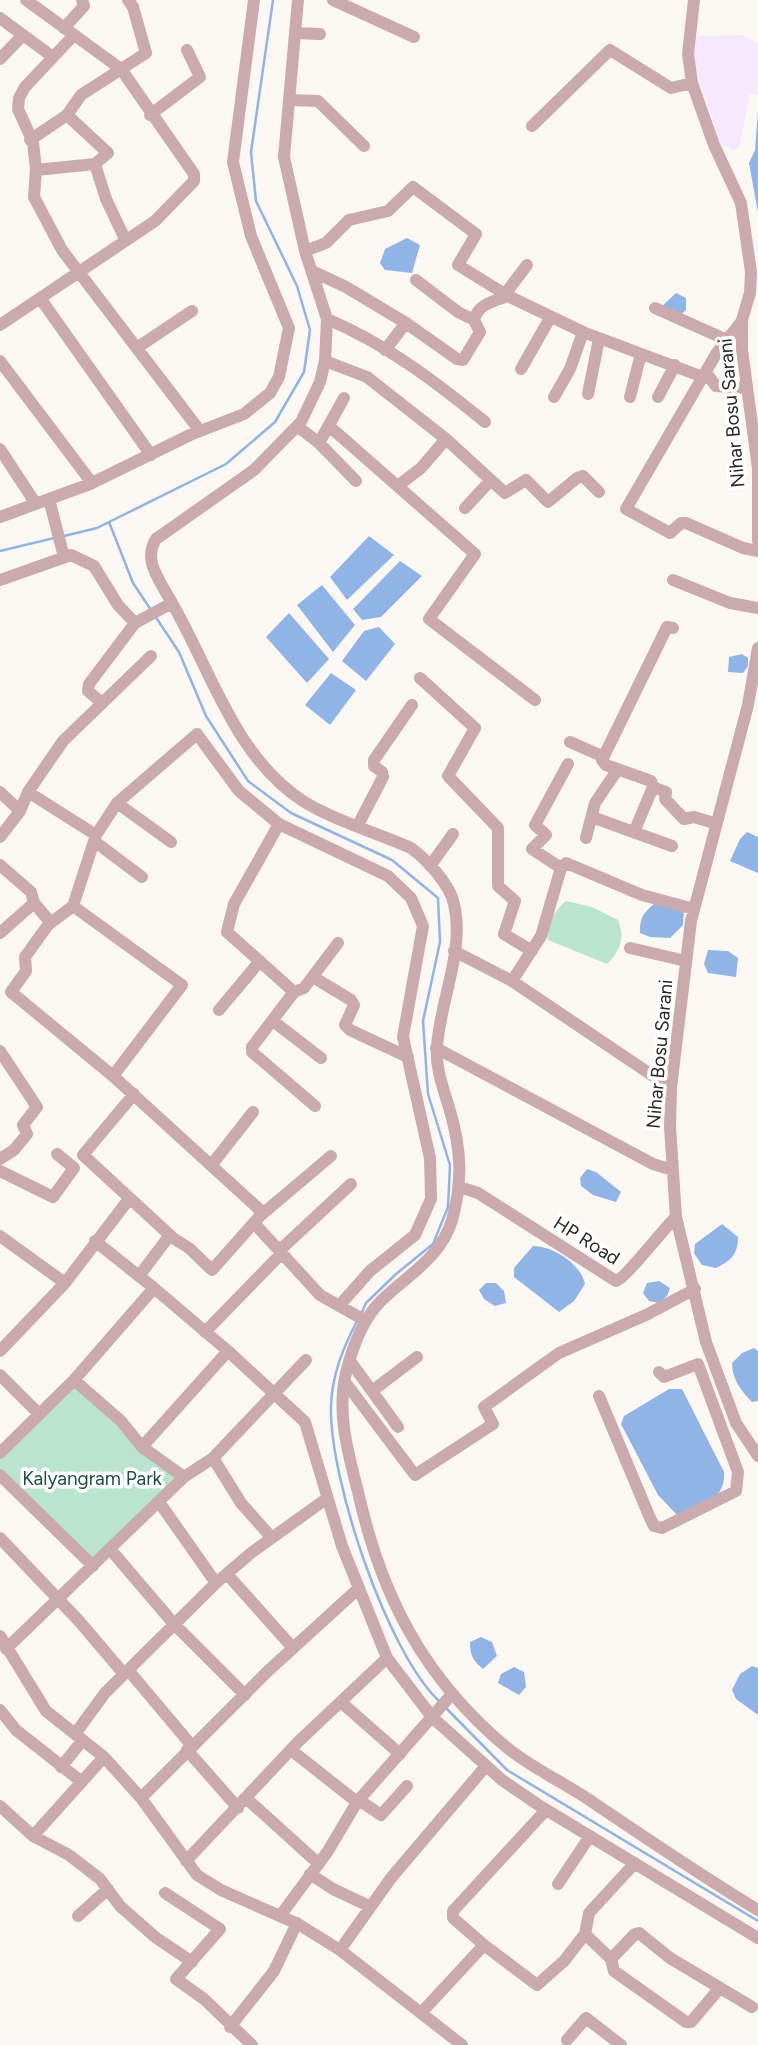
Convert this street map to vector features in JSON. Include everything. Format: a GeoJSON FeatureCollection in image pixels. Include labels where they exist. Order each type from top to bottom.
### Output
{"type":"FeatureCollection","features":[{"type":"Feature","properties":{"kind":"street"},"geometry":{"type":"LineString","coordinates":[[0,325],[155,221],[194,181],[194,174],[150,115],[121,69],[26,0]]}},
{"type":"Feature","properties":{"kind":"street"},"geometry":{"type":"LineString","coordinates":[[82,0],[84,6],[53,57],[19,98],[19,109],[30,139],[36,170],[34,197],[48,228],[79,272],[200,431]]}},
{"type":"Feature","properties":{"kind":"street"},"geometry":{"type":"LineString","coordinates":[[30,139],[67,115],[81,95],[146,53],[133,7],[128,0]]}},
{"type":"Feature","properties":{"kind":"street"},"geometry":{"type":"LineString","coordinates":[[0,517],[92,483],[200,431],[244,414],[271,393],[283,366],[288,342],[287,323],[251,236],[233,162],[254,0]]}},
{"type":"Feature","properties":{"kind":"street"},"geometry":{"type":"LineString","coordinates":[[298,0],[284,157],[305,251],[327,319],[325,360],[316,394],[297,426],[254,470],[156,539],[149,552],[150,563],[197,646],[226,713],[280,782],[304,801],[411,848],[430,866],[452,895],[455,905],[454,951],[436,1048],[440,1080],[460,1149],[460,1187],[451,1223],[439,1248],[363,1320],[350,1361],[341,1412],[347,1446],[379,1565],[408,1630],[428,1665],[441,1706],[486,1766],[546,1810],[758,1938]]}},
{"type":"Feature","properties":{"kind":"street"},"geometry":{"type":"LineString","coordinates":[[332,0],[414,37]]}},
{"type":"Feature","properties":{"kind":"street","name":"Nihar Bosu Sarani"},"geometry":{"type":"LineString","coordinates":[[694,0],[688,54],[692,83],[714,145],[741,203],[754,296],[742,320],[746,388],[758,477],[758,541]]}},
{"type":"Feature","properties":{"kind":"street"},"geometry":{"type":"LineString","coordinates":[[0,18],[53,57]]}},
{"type":"Feature","properties":{"kind":"street"},"geometry":{"type":"LineString","coordinates":[[295,33],[320,34]]}},
{"type":"Feature","properties":{"kind":"street"},"geometry":{"type":"LineString","coordinates":[[0,59],[23,36]]}},
{"type":"Feature","properties":{"kind":"street"},"geometry":{"type":"LineString","coordinates":[[150,115],[201,75],[187,50]]}},
{"type":"Feature","properties":{"kind":"street"},"geometry":{"type":"LineString","coordinates":[[532,126],[610,50],[671,88],[692,83]]}},
{"type":"Feature","properties":{"kind":"street"},"geometry":{"type":"LineString","coordinates":[[290,100],[318,101],[364,146]]}},
{"type":"Feature","properties":{"kind":"street"},"geometry":{"type":"LineString","coordinates":[[36,170],[95,164],[108,153],[67,115]]}},
{"type":"Feature","properties":{"kind":"street"},"geometry":{"type":"LineString","coordinates":[[95,164],[106,199],[125,239]]}},
{"type":"Feature","properties":{"kind":"street"},"geometry":{"type":"LineString","coordinates":[[305,251],[326,243],[349,220],[390,210],[413,187],[477,234],[458,265],[507,295],[598,339],[705,375],[716,386],[746,388]]}},
{"type":"Feature","properties":{"kind":"street"},"geometry":{"type":"LineString","coordinates":[[474,320],[489,302],[507,295],[527,265]]}},
{"type":"Feature","properties":{"kind":"street"},"geometry":{"type":"LineString","coordinates":[[312,271],[346,286],[460,360],[465,358],[480,332],[474,320],[458,312],[416,280]]}},
{"type":"Feature","properties":{"kind":"street"},"geometry":{"type":"LineString","coordinates":[[40,298],[151,455]]}},
{"type":"Feature","properties":{"kind":"street"},"geometry":{"type":"LineString","coordinates":[[655,309],[727,340]]}},
{"type":"Feature","properties":{"kind":"street"},"geometry":{"type":"LineString","coordinates":[[138,347],[192,311]]}},
{"type":"Feature","properties":{"kind":"street"},"geometry":{"type":"LineString","coordinates":[[521,369],[550,318]]}},
{"type":"Feature","properties":{"kind":"street"},"geometry":{"type":"LineString","coordinates":[[327,319],[356,331],[426,376],[485,422]]}},
{"type":"Feature","properties":{"kind":"street"},"geometry":{"type":"LineString","coordinates":[[742,320],[705,375],[626,510],[670,533],[681,523],[686,523],[740,547],[758,551]]}},
{"type":"Feature","properties":{"kind":"street"},"geometry":{"type":"LineString","coordinates":[[385,350],[406,323]]}},
{"type":"Feature","properties":{"kind":"street"},"geometry":{"type":"LineString","coordinates":[[554,397],[570,369],[583,332]]}},
{"type":"Feature","properties":{"kind":"street"},"geometry":{"type":"LineString","coordinates":[[588,394],[598,339]]}},
{"type":"Feature","properties":{"kind":"street"},"geometry":{"type":"LineString","coordinates":[[630,397],[641,354]]}},
{"type":"Feature","properties":{"kind":"street"},"geometry":{"type":"LineString","coordinates":[[325,360],[367,377],[446,439],[505,493],[526,480],[548,502],[583,476],[599,492]]}},
{"type":"Feature","properties":{"kind":"street"},"geometry":{"type":"LineString","coordinates":[[658,397],[676,365]]}},
{"type":"Feature","properties":{"kind":"street"},"geometry":{"type":"LineString","coordinates":[[2,366],[92,483]]}},
{"type":"Feature","properties":{"kind":"street"},"geometry":{"type":"LineString","coordinates":[[319,443],[344,398]]}},
{"type":"Feature","properties":{"kind":"street"},"geometry":{"type":"LineString","coordinates":[[297,426],[319,443],[356,481]]}},
{"type":"Feature","properties":{"kind":"street"},"geometry":{"type":"LineString","coordinates":[[328,426],[399,485],[475,554],[429,619],[536,701]]}},
{"type":"Feature","properties":{"kind":"street"},"geometry":{"type":"LineString","coordinates":[[399,485],[421,468],[446,439]]}},
{"type":"Feature","properties":{"kind":"street"},"geometry":{"type":"LineString","coordinates":[[0,449],[5,468],[36,504]]}},
{"type":"Feature","properties":{"kind":"street"},"geometry":{"type":"LineString","coordinates":[[465,508],[491,480]]}},
{"type":"Feature","properties":{"kind":"street"},"geometry":{"type":"LineString","coordinates":[[49,499],[62,551]]}},
{"type":"Feature","properties":{"kind":"street"},"geometry":{"type":"LineString","coordinates":[[0,580],[62,551],[94,566],[118,606],[140,620]]}},
{"type":"Feature","properties":{"kind":"street"},"geometry":{"type":"LineString","coordinates":[[673,580],[730,603],[758,608]]}},
{"type":"Feature","properties":{"kind":"street"},"geometry":{"type":"LineString","coordinates":[[102,703],[88,691],[89,684],[140,620],[172,603]]}},
{"type":"Feature","properties":{"kind":"street"},"geometry":{"type":"LineString","coordinates":[[634,832],[653,787],[651,781],[603,763],[602,756],[667,627],[673,628]]}},
{"type":"Feature","properties":{"kind":"street","name":"Nihar Bosu Sarani"},"geometry":{"type":"LineString","coordinates":[[758,648],[748,705],[694,909],[671,1088],[676,1217],[706,1342],[720,1383],[740,1433],[758,1456]]}},
{"type":"Feature","properties":{"kind":"street"},"geometry":{"type":"LineString","coordinates":[[0,837],[20,811],[28,792],[54,751],[151,656]]}},
{"type":"Feature","properties":{"kind":"street"},"geometry":{"type":"LineString","coordinates":[[420,678],[475,728],[448,776],[463,788],[498,828],[498,886],[515,901],[504,934],[532,951]]}},
{"type":"Feature","properties":{"kind":"street"},"geometry":{"type":"LineString","coordinates":[[358,824],[383,777],[382,772],[374,766],[374,760],[412,705]]}},
{"type":"Feature","properties":{"kind":"street"},"geometry":{"type":"LineString","coordinates":[[343,1308],[370,1271],[415,1235],[430,1203],[430,1158],[404,1032],[424,932],[417,907],[388,876],[279,824],[239,790],[197,734],[117,803],[95,838],[74,906],[51,923],[25,957],[26,971],[6,988],[213,1163],[256,1203],[257,1219],[281,1252],[320,1295],[363,1320]]}},
{"type":"Feature","properties":{"kind":"street"},"geometry":{"type":"LineString","coordinates":[[570,742],[602,756]]}},
{"type":"Feature","properties":{"kind":"street"},"geometry":{"type":"LineString","coordinates":[[561,868],[532,849],[545,836],[535,825],[568,764]]}},
{"type":"Feature","properties":{"kind":"street"},"geometry":{"type":"LineString","coordinates":[[586,838],[595,803],[618,769]]}},
{"type":"Feature","properties":{"kind":"street"},"geometry":{"type":"LineString","coordinates":[[653,787],[666,792],[665,799],[684,819],[694,817],[715,823]]}},
{"type":"Feature","properties":{"kind":"street"},"geometry":{"type":"LineString","coordinates":[[28,792],[95,838],[142,877]]}},
{"type":"Feature","properties":{"kind":"street"},"geometry":{"type":"LineString","coordinates":[[0,793],[20,811]]}},
{"type":"Feature","properties":{"kind":"street"},"geometry":{"type":"LineString","coordinates":[[117,803],[172,842]]}},
{"type":"Feature","properties":{"kind":"street"},"geometry":{"type":"LineString","coordinates":[[592,817],[672,846]]}},
{"type":"Feature","properties":{"kind":"street"},"geometry":{"type":"LineString","coordinates":[[279,824],[234,904],[227,928],[229,936],[294,992]]}},
{"type":"Feature","properties":{"kind":"street"},"geometry":{"type":"LineString","coordinates":[[430,866],[453,834]]}},
{"type":"Feature","properties":{"kind":"street"},"geometry":{"type":"LineString","coordinates":[[512,981],[541,936],[561,868],[567,863],[642,895],[694,909]]}},
{"type":"Feature","properties":{"kind":"street"},"geometry":{"type":"LineString","coordinates":[[0,865],[31,892],[34,903],[51,923]]}},
{"type":"Feature","properties":{"kind":"street"},"geometry":{"type":"LineString","coordinates":[[0,933],[34,903]]}},
{"type":"Feature","properties":{"kind":"street"},"geometry":{"type":"LineString","coordinates":[[74,906],[183,985],[113,1076]]}},
{"type":"Feature","properties":{"kind":"street"},"geometry":{"type":"LineString","coordinates":[[315,1106],[252,1052],[252,1047],[294,992],[304,988],[338,943]]}},
{"type":"Feature","properties":{"kind":"street"},"geometry":{"type":"LineString","coordinates":[[630,948],[686,961]]}},
{"type":"Feature","properties":{"kind":"street"},"geometry":{"type":"LineString","coordinates":[[454,951],[512,981],[671,1088]]}},
{"type":"Feature","properties":{"kind":"street"},"geometry":{"type":"LineString","coordinates":[[219,1010],[260,961]]}},
{"type":"Feature","properties":{"kind":"street"},"geometry":{"type":"LineString","coordinates":[[313,977],[354,1004],[345,1025],[350,1030],[408,1057]]}},
{"type":"Feature","properties":{"kind":"street"},"geometry":{"type":"LineString","coordinates":[[273,1021],[321,1058]]}},
{"type":"Feature","properties":{"kind":"street"},"geometry":{"type":"LineString","coordinates":[[436,1048],[653,1164],[673,1170]]}},
{"type":"Feature","properties":{"kind":"street"},"geometry":{"type":"LineString","coordinates":[[0,1051],[37,1107],[23,1125],[26,1135],[3,1152]]}},
{"type":"Feature","properties":{"kind":"street"},"geometry":{"type":"LineString","coordinates":[[134,1094],[83,1155],[212,1270],[257,1219],[331,1156]]}},
{"type":"Feature","properties":{"kind":"street"},"geometry":{"type":"LineString","coordinates":[[213,1163],[253,1112]]}},
{"type":"Feature","properties":{"kind":"street"},"geometry":{"type":"LineString","coordinates":[[0,1171],[53,1198],[74,1168],[57,1154]]}},
{"type":"Feature","properties":{"kind":"street"},"geometry":{"type":"LineString","coordinates":[[205,1332],[351,1184]]}},
{"type":"Feature","properties":{"kind":"street","name":"HP Road"},"geometry":{"type":"LineString","coordinates":[[460,1187],[478,1193],[616,1281],[626,1276],[656,1236],[676,1217]]}},
{"type":"Feature","properties":{"kind":"street"},"geometry":{"type":"LineString","coordinates":[[0,1351],[65,1283],[130,1199]]}},
{"type":"Feature","properties":{"kind":"street"},"geometry":{"type":"LineString","coordinates":[[139,1276],[170,1235]]}},
{"type":"Feature","properties":{"kind":"street"},"geometry":{"type":"LineString","coordinates":[[0,1236],[65,1283]]}},
{"type":"Feature","properties":{"kind":"street"},"geometry":{"type":"LineString","coordinates":[[95,1241],[228,1351],[306,1426],[326,1499],[387,1658],[441,1706],[758,1910]]}},
{"type":"Feature","properties":{"kind":"street"},"geometry":{"type":"LineString","coordinates":[[0,1453],[74,1380],[154,1288]]}},
{"type":"Feature","properties":{"kind":"street"},"geometry":{"type":"LineString","coordinates":[[345,1382],[415,1475],[493,1424],[484,1406],[551,1358],[695,1289]]}},
{"type":"Feature","properties":{"kind":"street"},"geometry":{"type":"LineString","coordinates":[[142,1447],[228,1351]]}},
{"type":"Feature","properties":{"kind":"street"},"geometry":{"type":"LineString","coordinates":[[372,1391],[417,1357]]}},
{"type":"Feature","properties":{"kind":"street"},"geometry":{"type":"LineString","coordinates":[[6,1649],[184,1477],[213,1458],[306,1360]]}},
{"type":"Feature","properties":{"kind":"street"},"geometry":{"type":"LineString","coordinates":[[350,1361],[397,1427]]}},
{"type":"Feature","properties":{"kind":"street"},"geometry":{"type":"LineString","coordinates":[[599,1396],[654,1526],[662,1528],[736,1491],[738,1472],[698,1364],[664,1377],[659,1372]]}},
{"type":"Feature","properties":{"kind":"street"},"geometry":{"type":"LineString","coordinates":[[0,1375],[39,1415]]}},
{"type":"Feature","properties":{"kind":"street"},"geometry":{"type":"LineString","coordinates":[[74,1380],[121,1421],[142,1447],[184,1477]]}},
{"type":"Feature","properties":{"kind":"street"},"geometry":{"type":"LineString","coordinates":[[213,1458],[241,1503],[272,1538]]}},
{"type":"Feature","properties":{"kind":"street"},"geometry":{"type":"LineString","coordinates":[[0,1475],[93,1566]]}},
{"type":"Feature","properties":{"kind":"street"},"geometry":{"type":"LineString","coordinates":[[61,1767],[99,1699],[216,1583],[326,1499]]}},
{"type":"Feature","properties":{"kind":"street"},"geometry":{"type":"LineString","coordinates":[[159,1502],[216,1583]]}},
{"type":"Feature","properties":{"kind":"street"},"geometry":{"type":"LineString","coordinates":[[0,1538],[242,1803],[333,1889],[369,1906]]}},
{"type":"Feature","properties":{"kind":"street"},"geometry":{"type":"LineString","coordinates":[[110,1549],[174,1624],[245,1695]]}},
{"type":"Feature","properties":{"kind":"street"},"geometry":{"type":"LineString","coordinates":[[227,1574],[293,1648]]}},
{"type":"Feature","properties":{"kind":"street"},"geometry":{"type":"LineString","coordinates":[[141,1798],[189,1748],[359,1588]]}},
{"type":"Feature","properties":{"kind":"street"},"geometry":{"type":"LineString","coordinates":[[0,1636],[46,1711],[104,1757],[141,1798],[186,1861],[207,1882],[297,1923],[340,1950],[460,2044]]}},
{"type":"Feature","properties":{"kind":"street"},"geometry":{"type":"LineString","coordinates":[[186,1861],[291,1750],[387,1658]]}},
{"type":"Feature","properties":{"kind":"street"},"geometry":{"type":"LineString","coordinates":[[342,1703],[400,1754]]}},
{"type":"Feature","properties":{"kind":"street"},"geometry":{"type":"LineString","coordinates":[[280,1916],[358,1801],[441,1706]]}},
{"type":"Feature","properties":{"kind":"street"},"geometry":{"type":"LineString","coordinates":[[0,1710],[16,1730],[82,1782]]}},
{"type":"Feature","properties":{"kind":"street"},"geometry":{"type":"LineString","coordinates":[[291,1750],[358,1801],[381,1815],[407,1786]]}},
{"type":"Feature","properties":{"kind":"street"},"geometry":{"type":"LineString","coordinates":[[33,1836],[104,1757]]}},
{"type":"Feature","properties":{"kind":"street"},"geometry":{"type":"LineString","coordinates":[[340,1950],[369,1906],[486,1766]]}},
{"type":"Feature","properties":{"kind":"street"},"geometry":{"type":"LineString","coordinates":[[0,1806],[33,1836],[69,1855],[108,1889],[120,1906],[155,1937],[192,1962]]}},
{"type":"Feature","properties":{"kind":"street"},"geometry":{"type":"LineString","coordinates":[[546,1810],[453,1911],[453,1918],[537,1985],[564,1961],[585,1934],[589,1913],[635,1863]]}},
{"type":"Feature","properties":{"kind":"street"},"geometry":{"type":"LineString","coordinates":[[558,1884],[590,1836]]}},
{"type":"Feature","properties":{"kind":"street"},"geometry":{"type":"LineString","coordinates":[[78,1916],[108,1889]]}},
{"type":"Feature","properties":{"kind":"street"},"geometry":{"type":"LineString","coordinates":[[165,1893],[220,1929],[176,1979],[204,1999],[252,2045]]}},
{"type":"Feature","properties":{"kind":"street"},"geometry":{"type":"LineString","coordinates":[[230,2026],[274,1971],[297,1923]]}},
{"type":"Feature","properties":{"kind":"street"},"geometry":{"type":"LineString","coordinates":[[611,1959],[639,1933],[652,1945],[719,1989],[752,2007]]}},
{"type":"Feature","properties":{"kind":"street"},"geometry":{"type":"LineString","coordinates":[[585,1934],[611,1959],[614,1971],[633,1987],[689,2023],[719,1989]]}},
{"type":"Feature","properties":{"kind":"street"},"geometry":{"type":"LineString","coordinates":[[421,2013],[484,1945]]}},
{"type":"Feature","properties":{"kind":"street"},"geometry":{"type":"LineString","coordinates":[[567,2040],[586,2018],[621,2045]]}},
{"type":"Feature","properties":{"kind":"shaded area"},"geometry":{"type":"Polygon","coordinates":[[[742,35],[758,44],[758,95],[750,94],[739,148],[733,150],[720,143],[691,53],[693,36],[742,35]]]}},
{"type":"Feature","properties":{"kind":"green space"},"geometry":{"type":"Polygon","coordinates":[[[566,901],[592,907],[618,920],[620,944],[607,964],[548,940],[552,919],[566,901]]]}},
{"type":"Feature","properties":{"kind":"green space","name":"Kalyangram Park"},"geometry":{"type":"Polygon","coordinates":[[[73,1386],[180,1477],[90,1562],[0,1469],[0,1456],[73,1386]]]}},
{"type":"Feature","properties":{"kind":"water"},"geometry":{"type":"Polygon","coordinates":[[[758,111],[758,213],[749,163],[755,150],[758,111]]]}},
{"type":"Feature","properties":{"kind":"water"},"geometry":{"type":"Polygon","coordinates":[[[407,238],[420,245],[412,273],[385,270],[380,263],[385,249],[407,238]]]}},
{"type":"Feature","properties":{"kind":"water"},"geometry":{"type":"Polygon","coordinates":[[[676,293],[686,298],[686,310],[676,319],[660,308],[676,293]]]}},
{"type":"Feature","properties":{"kind":"water"},"geometry":{"type":"Polygon","coordinates":[[[369,536],[394,555],[347,600],[330,577],[369,536]]]}},
{"type":"Feature","properties":{"kind":"water"},"geometry":{"type":"Polygon","coordinates":[[[400,561],[422,576],[381,617],[362,620],[353,609],[400,561]]]}},
{"type":"Feature","properties":{"kind":"water"},"geometry":{"type":"Polygon","coordinates":[[[322,585],[355,625],[333,652],[297,605],[322,585]]]}},
{"type":"Feature","properties":{"kind":"water"},"geometry":{"type":"Polygon","coordinates":[[[289,613],[329,659],[307,683],[266,637],[289,613]]]}},
{"type":"Feature","properties":{"kind":"water"},"geometry":{"type":"Polygon","coordinates":[[[379,627],[395,644],[366,681],[342,661],[364,631],[379,627]]]}},
{"type":"Feature","properties":{"kind":"water"},"geometry":{"type":"Polygon","coordinates":[[[742,654],[748,658],[748,666],[743,673],[728,672],[729,657],[742,654]]]}},
{"type":"Feature","properties":{"kind":"water"},"geometry":{"type":"Polygon","coordinates":[[[331,673],[356,690],[330,725],[305,705],[331,673]]]}},
{"type":"Feature","properties":{"kind":"water"},"geometry":{"type":"Polygon","coordinates":[[[747,832],[758,837],[758,873],[730,861],[740,839],[747,832]]]}},
{"type":"Feature","properties":{"kind":"water"},"geometry":{"type":"Polygon","coordinates":[[[657,902],[684,910],[683,925],[670,938],[650,937],[640,933],[644,915],[657,902]]]}},
{"type":"Feature","properties":{"kind":"water"},"geometry":{"type":"Polygon","coordinates":[[[708,950],[728,951],[738,958],[736,977],[708,973],[704,964],[708,950]]]}},
{"type":"Feature","properties":{"kind":"water"},"geometry":{"type":"Polygon","coordinates":[[[587,1169],[596,1172],[621,1192],[616,1202],[593,1195],[581,1186],[580,1178],[587,1169]]]}},
{"type":"Feature","properties":{"kind":"water"},"geometry":{"type":"Polygon","coordinates":[[[722,1224],[738,1237],[735,1252],[730,1260],[716,1268],[702,1265],[694,1253],[695,1244],[722,1224]]]}},
{"type":"Feature","properties":{"kind":"water"},"geometry":{"type":"Polygon","coordinates":[[[533,1246],[549,1249],[572,1263],[585,1284],[574,1301],[559,1312],[514,1277],[514,1268],[533,1246]]]}},
{"type":"Feature","properties":{"kind":"water"},"geometry":{"type":"Polygon","coordinates":[[[659,1281],[670,1288],[667,1296],[659,1303],[649,1301],[643,1293],[647,1283],[659,1281]]]}},
{"type":"Feature","properties":{"kind":"water"},"geometry":{"type":"Polygon","coordinates":[[[486,1283],[496,1283],[504,1291],[506,1303],[495,1306],[484,1299],[479,1290],[486,1283]]]}},
{"type":"Feature","properties":{"kind":"water"},"geometry":{"type":"Polygon","coordinates":[[[754,1348],[758,1351],[758,1401],[752,1402],[738,1384],[732,1363],[742,1353],[754,1348]]]}},
{"type":"Feature","properties":{"kind":"water"},"geometry":{"type":"Polygon","coordinates":[[[669,1389],[682,1389],[724,1472],[724,1482],[716,1496],[704,1506],[680,1518],[658,1495],[621,1424],[624,1416],[669,1389]]]}},
{"type":"Feature","properties":{"kind":"water"},"geometry":{"type":"Polygon","coordinates":[[[481,1637],[492,1642],[497,1656],[483,1669],[473,1657],[470,1647],[470,1642],[481,1637]]]}},
{"type":"Feature","properties":{"kind":"water"},"geometry":{"type":"Polygon","coordinates":[[[752,1666],[758,1668],[758,1715],[736,1699],[732,1690],[740,1674],[752,1666]]]}},
{"type":"Feature","properties":{"kind":"water"},"geometry":{"type":"Polygon","coordinates":[[[514,1667],[524,1672],[526,1687],[519,1695],[498,1683],[501,1674],[514,1667]]]}},
{"type":"Feature","properties":{"kind":"waterway"},"geometry":{"type":"LineString","coordinates":[[64,536],[97,528],[226,464],[275,422],[304,372],[310,330],[297,286],[256,201],[251,152],[273,0]]}},
{"type":"Feature","properties":{"kind":"waterway"},"geometry":{"type":"LineString","coordinates":[[109,522],[133,583],[151,610]]}},
{"type":"Feature","properties":{"kind":"waterway"},"geometry":{"type":"LineString","coordinates":[[0,551],[54,538]]}},
{"type":"Feature","properties":{"kind":"waterway"},"geometry":{"type":"LineString","coordinates":[[155,616],[179,652],[206,716],[248,781],[291,813],[392,860],[438,898],[440,942],[423,1021],[428,1094],[450,1165],[448,1207],[433,1244],[396,1274],[366,1303],[362,1312]]}},
{"type":"Feature","properties":{"kind":"waterway"},"geometry":{"type":"LineString","coordinates":[[357,1321],[339,1362],[332,1395],[333,1438],[340,1476],[351,1518],[381,1605],[419,1677],[439,1701]]}},
{"type":"Feature","properties":{"kind":"waterway"},"geometry":{"type":"LineString","coordinates":[[446,1708],[507,1770],[758,1921]]}}]}
